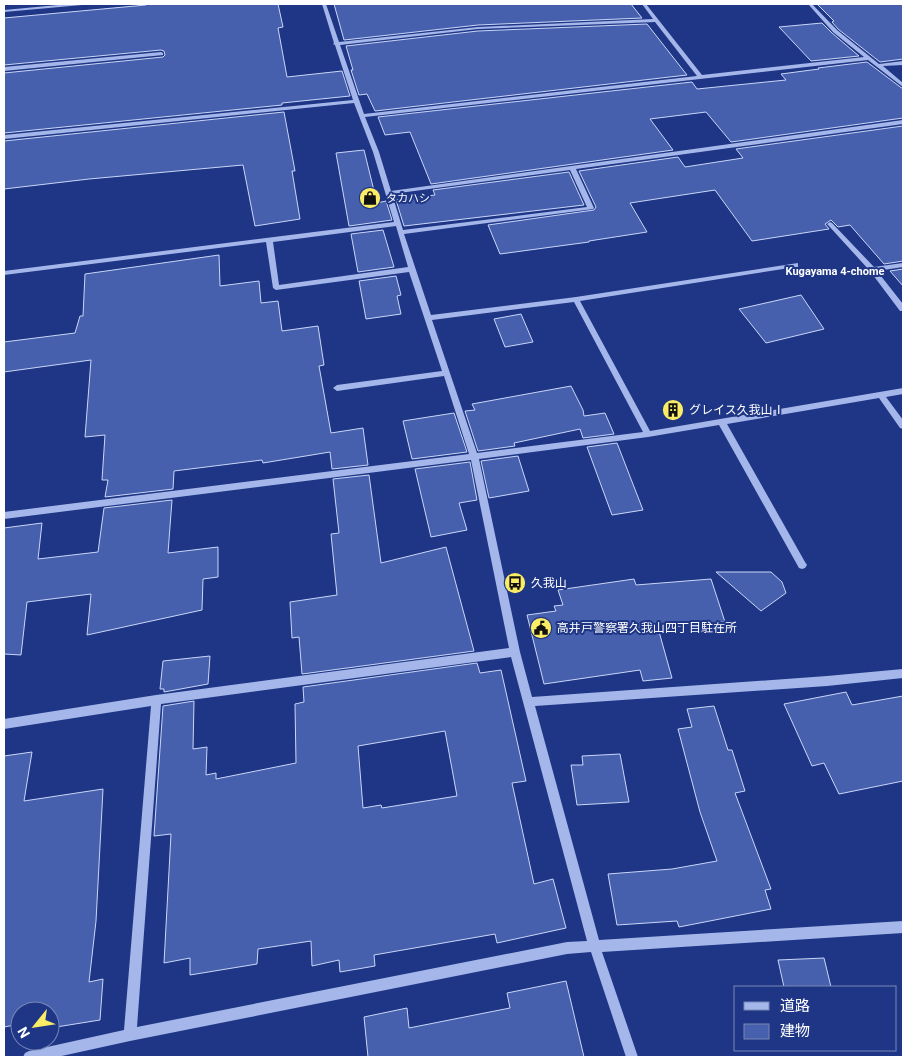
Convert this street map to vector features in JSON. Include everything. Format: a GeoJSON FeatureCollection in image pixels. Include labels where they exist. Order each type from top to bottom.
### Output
{"type":"FeatureCollection","features":[{"type":"Feature","properties":{"kind":"street"},"geometry":{"type":"LineString","coordinates":[[4,11],[37,6],[82,4]]}},
{"type":"Feature","properties":{"kind":"street"},"geometry":{"type":"LineString","coordinates":[[324,4],[336,44],[389,193],[474,456],[515,652],[594,948],[632,1057]]}},
{"type":"Feature","properties":{"kind":"street"},"geometry":{"type":"LineString","coordinates":[[644,4],[700,76]]}},
{"type":"Feature","properties":{"kind":"street"},"geometry":{"type":"LineString","coordinates":[[810,4],[835,31],[903,85]]}},
{"type":"Feature","properties":{"kind":"street"},"geometry":{"type":"LineString","coordinates":[[336,44],[478,28],[656,20]]}},
{"type":"Feature","properties":{"kind":"street"},"geometry":{"type":"LineString","coordinates":[[4,69],[160,54]]}},
{"type":"Feature","properties":{"kind":"street"},"geometry":{"type":"LineString","coordinates":[[362,116],[868,58]]}},
{"type":"Feature","properties":{"kind":"street"},"geometry":{"type":"LineString","coordinates":[[880,65],[903,63]]}},
{"type":"Feature","properties":{"kind":"street"},"geometry":{"type":"LineString","coordinates":[[4,137],[356,100]]}},
{"type":"Feature","properties":{"kind":"street"},"geometry":{"type":"LineString","coordinates":[[389,193],[903,122]]}},
{"type":"Feature","properties":{"kind":"street"},"geometry":{"type":"LineString","coordinates":[[401,232],[590,208],[572,168]]}},
{"type":"Feature","properties":{"kind":"street"},"geometry":{"type":"LineString","coordinates":[[4,273],[398,224]]}},
{"type":"Feature","properties":{"kind":"street"},"geometry":{"type":"LineString","coordinates":[[830,224],[872,269],[903,309]]}},
{"type":"Feature","properties":{"kind":"street"},"geometry":{"type":"LineString","coordinates":[[269,240],[276,288],[412,269]]}},
{"type":"Feature","properties":{"kind":"street"},"geometry":{"type":"LineString","coordinates":[[429,318],[576,299],[796,265]]}},
{"type":"Feature","properties":{"kind":"street"},"geometry":{"type":"LineString","coordinates":[[872,269],[903,265]]}},
{"type":"Feature","properties":{"kind":"street"},"geometry":{"type":"LineString","coordinates":[[576,299],[648,434]]}},
{"type":"Feature","properties":{"kind":"street"},"geometry":{"type":"LineString","coordinates":[[337,388],[447,374]]}},
{"type":"Feature","properties":{"kind":"street"},"geometry":{"type":"LineString","coordinates":[[4,516],[648,434],[903,391]]}},
{"type":"Feature","properties":{"kind":"street"},"geometry":{"type":"LineString","coordinates":[[881,395],[903,426]]}},
{"type":"Feature","properties":{"kind":"street"},"geometry":{"type":"LineString","coordinates":[[721,421],[802,565]]}},
{"type":"Feature","properties":{"kind":"street"},"geometry":{"type":"LineString","coordinates":[[4,724],[156,700],[515,652]]}},
{"type":"Feature","properties":{"kind":"street"},"geometry":{"type":"LineString","coordinates":[[529,702],[827,681],[903,673]]}},
{"type":"Feature","properties":{"kind":"street"},"geometry":{"type":"LineString","coordinates":[[130,1035],[156,700]]}},
{"type":"Feature","properties":{"kind":"street"},"geometry":{"type":"LineString","coordinates":[[30,1057],[130,1035],[567,948],[594,948],[903,927]]}},
{"type":"Feature","properties":{"kind":"building"},"geometry":{"type":"Polygon","coordinates":[[[146,4],[278,4],[283,27],[278,28],[287,77],[342,71],[350,96],[282,103],[282,105],[4,133],[4,73],[163,57],[165,55],[164,51],[161,50],[4,65],[4,18],[146,4]]]}},
{"type":"Feature","properties":{"kind":"building"},"geometry":{"type":"Polygon","coordinates":[[[334,4],[631,4],[642,18],[478,25],[344,40],[334,4]]]}},
{"type":"Feature","properties":{"kind":"building"},"geometry":{"type":"Polygon","coordinates":[[[817,4],[903,4],[903,59],[880,62],[838,29],[832,22],[834,21],[817,4]]]}},
{"type":"Feature","properties":{"kind":"building"},"geometry":{"type":"Polygon","coordinates":[[[822,23],[859,56],[811,61],[779,27],[822,23]]]}},
{"type":"Feature","properties":{"kind":"building"},"geometry":{"type":"Polygon","coordinates":[[[647,24],[687,75],[375,111],[367,94],[359,95],[346,46],[478,31],[647,24]]]}},
{"type":"Feature","properties":{"kind":"building"},"geometry":{"type":"Polygon","coordinates":[[[867,62],[903,89],[903,118],[731,142],[706,112],[650,119],[673,150],[431,184],[410,132],[385,135],[378,117],[692,82],[697,89],[786,80],[781,74],[867,62]]]}},
{"type":"Feature","properties":{"kind":"building"},"geometry":{"type":"Polygon","coordinates":[[[284,112],[295,171],[292,171],[300,219],[255,226],[243,165],[4,189],[4,141],[284,112]]]}},
{"type":"Feature","properties":{"kind":"building"},"geometry":{"type":"Polygon","coordinates":[[[903,126],[903,261],[884,264],[850,225],[838,227],[831,220],[825,224],[829,229],[752,241],[715,190],[630,203],[647,232],[589,242],[500,254],[488,225],[594,210],[596,207],[579,171],[678,157],[685,167],[743,158],[736,149],[903,126]]]}},
{"type":"Feature","properties":{"kind":"building"},"geometry":{"type":"Polygon","coordinates":[[[364,150],[377,203],[386,201],[392,220],[349,226],[336,153],[364,150]]]}},
{"type":"Feature","properties":{"kind":"building"},"geometry":{"type":"Polygon","coordinates":[[[569,172],[584,205],[404,226],[396,200],[435,195],[433,190],[569,172]]]}},
{"type":"Feature","properties":{"kind":"building"},"geometry":{"type":"Polygon","coordinates":[[[383,230],[394,267],[358,272],[351,234],[383,230]]]}},
{"type":"Feature","properties":{"kind":"building"},"geometry":{"type":"Polygon","coordinates":[[[219,255],[220,286],[259,281],[261,303],[278,301],[282,331],[318,326],[324,365],[319,366],[331,433],[363,428],[368,465],[332,469],[330,452],[263,463],[262,460],[174,471],[173,489],[105,497],[108,480],[102,480],[105,435],[85,437],[91,360],[4,372],[4,342],[75,333],[80,316],[83,316],[85,274],[219,255]]]}},
{"type":"Feature","properties":{"kind":"building"},"geometry":{"type":"Polygon","coordinates":[[[903,269],[903,286],[890,271],[903,269]]]}},
{"type":"Feature","properties":{"kind":"building"},"geometry":{"type":"Polygon","coordinates":[[[396,276],[401,295],[397,296],[401,314],[366,319],[359,281],[396,276]]]}},
{"type":"Feature","properties":{"kind":"building"},"geometry":{"type":"Polygon","coordinates":[[[801,295],[824,329],[766,343],[739,309],[801,295]]]}},
{"type":"Feature","properties":{"kind":"building"},"geometry":{"type":"Polygon","coordinates":[[[521,314],[533,342],[505,347],[494,319],[521,314]]]}},
{"type":"Feature","properties":{"kind":"building"},"geometry":{"type":"Polygon","coordinates":[[[571,386],[584,416],[605,413],[614,434],[583,438],[580,429],[514,443],[515,446],[478,451],[465,411],[475,410],[472,404],[571,386]]]}},
{"type":"Feature","properties":{"kind":"building"},"geometry":{"type":"Polygon","coordinates":[[[454,413],[467,452],[412,459],[403,421],[454,413]]]}},
{"type":"Feature","properties":{"kind":"building"},"geometry":{"type":"Polygon","coordinates":[[[617,443],[643,510],[612,515],[587,447],[617,443]]]}},
{"type":"Feature","properties":{"kind":"building"},"geometry":{"type":"Polygon","coordinates":[[[518,456],[529,491],[489,498],[481,461],[518,456]]]}},
{"type":"Feature","properties":{"kind":"building"},"geometry":{"type":"Polygon","coordinates":[[[470,462],[477,500],[459,503],[467,530],[431,537],[415,469],[470,462]]]}},
{"type":"Feature","properties":{"kind":"building"},"geometry":{"type":"Polygon","coordinates":[[[369,475],[381,563],[446,547],[474,651],[302,674],[299,637],[292,638],[290,602],[337,595],[331,534],[339,533],[333,479],[369,475]]]}},
{"type":"Feature","properties":{"kind":"building"},"geometry":{"type":"Polygon","coordinates":[[[172,500],[168,553],[218,547],[218,577],[203,579],[202,610],[87,635],[91,594],[27,602],[21,655],[4,654],[4,528],[42,523],[38,559],[98,552],[104,508],[172,500]]]}},
{"type":"Feature","properties":{"kind":"building"},"geometry":{"type":"Polygon","coordinates":[[[716,572],[771,572],[782,582],[786,593],[761,611],[716,572]]]}},
{"type":"Feature","properties":{"kind":"building"},"geometry":{"type":"Polygon","coordinates":[[[634,579],[636,585],[711,579],[725,622],[658,628],[672,678],[643,681],[640,670],[544,684],[527,615],[556,611],[554,606],[563,605],[558,590],[634,579]]]}},
{"type":"Feature","properties":{"kind":"building"},"geometry":{"type":"Polygon","coordinates":[[[210,656],[208,684],[164,692],[164,689],[160,689],[163,661],[210,656]]]}},
{"type":"Feature","properties":{"kind":"building"},"geometry":{"type":"Polygon","coordinates":[[[477,663],[480,673],[501,670],[526,781],[512,783],[534,884],[553,879],[566,928],[497,943],[495,934],[374,955],[375,966],[340,972],[339,960],[312,966],[311,941],[258,949],[257,964],[190,975],[190,958],[164,963],[171,834],[154,836],[163,706],[194,701],[193,749],[207,747],[206,775],[216,773],[216,779],[296,763],[295,704],[304,702],[303,687],[477,663]],[[445,731],[358,746],[363,808],[381,805],[382,808],[457,796],[445,731]]]}},
{"type":"Feature","properties":{"kind":"building"},"geometry":{"type":"Polygon","coordinates":[[[846,692],[852,705],[903,696],[903,781],[839,794],[824,763],[812,766],[784,704],[846,692]]]}},
{"type":"Feature","properties":{"kind":"building"},"geometry":{"type":"Polygon","coordinates":[[[714,706],[728,750],[732,750],[745,791],[735,793],[771,889],[765,890],[771,909],[679,927],[677,921],[617,925],[608,874],[672,869],[717,861],[700,812],[678,729],[692,727],[687,709],[714,706]]]}},
{"type":"Feature","properties":{"kind":"building"},"geometry":{"type":"Polygon","coordinates":[[[32,752],[24,801],[103,789],[96,921],[89,982],[103,979],[100,1020],[60,1026],[60,1001],[10,1001],[10,1026],[4,1027],[4,756],[32,752]]]}},
{"type":"Feature","properties":{"kind":"building"},"geometry":{"type":"Polygon","coordinates":[[[620,754],[629,802],[577,805],[571,765],[583,765],[582,756],[620,754]]]}},
{"type":"Feature","properties":{"kind":"building"},"geometry":{"type":"Polygon","coordinates":[[[824,958],[831,986],[784,986],[778,960],[824,958]]]}},
{"type":"Feature","properties":{"kind":"building"},"geometry":{"type":"Polygon","coordinates":[[[566,981],[584,1057],[368,1057],[364,1017],[407,1008],[409,1028],[510,1008],[507,993],[566,981]]]}},
{"type":"Feature","properties":{"kind":"place","name":"タカハシ"},"geometry":{"type":"Point","coordinates":[370,198]}},
{"type":"Feature","properties":{"kind":"place","name":"グレイス久我山Ⅰ"},"geometry":{"type":"Point","coordinates":[673,410]}},
{"type":"Feature","properties":{"kind":"place","name":"久我山"},"geometry":{"type":"Point","coordinates":[515,583]}},
{"type":"Feature","properties":{"kind":"place","name":"高井戸警察署久我山四丁目駐在所"},"geometry":{"type":"Point","coordinates":[541,628]}},
{"type":"Feature","properties":{"kind":"district","name":"Kugayama 4-chome"},"geometry":{"type":"Point","coordinates":[835,271]}}]}
